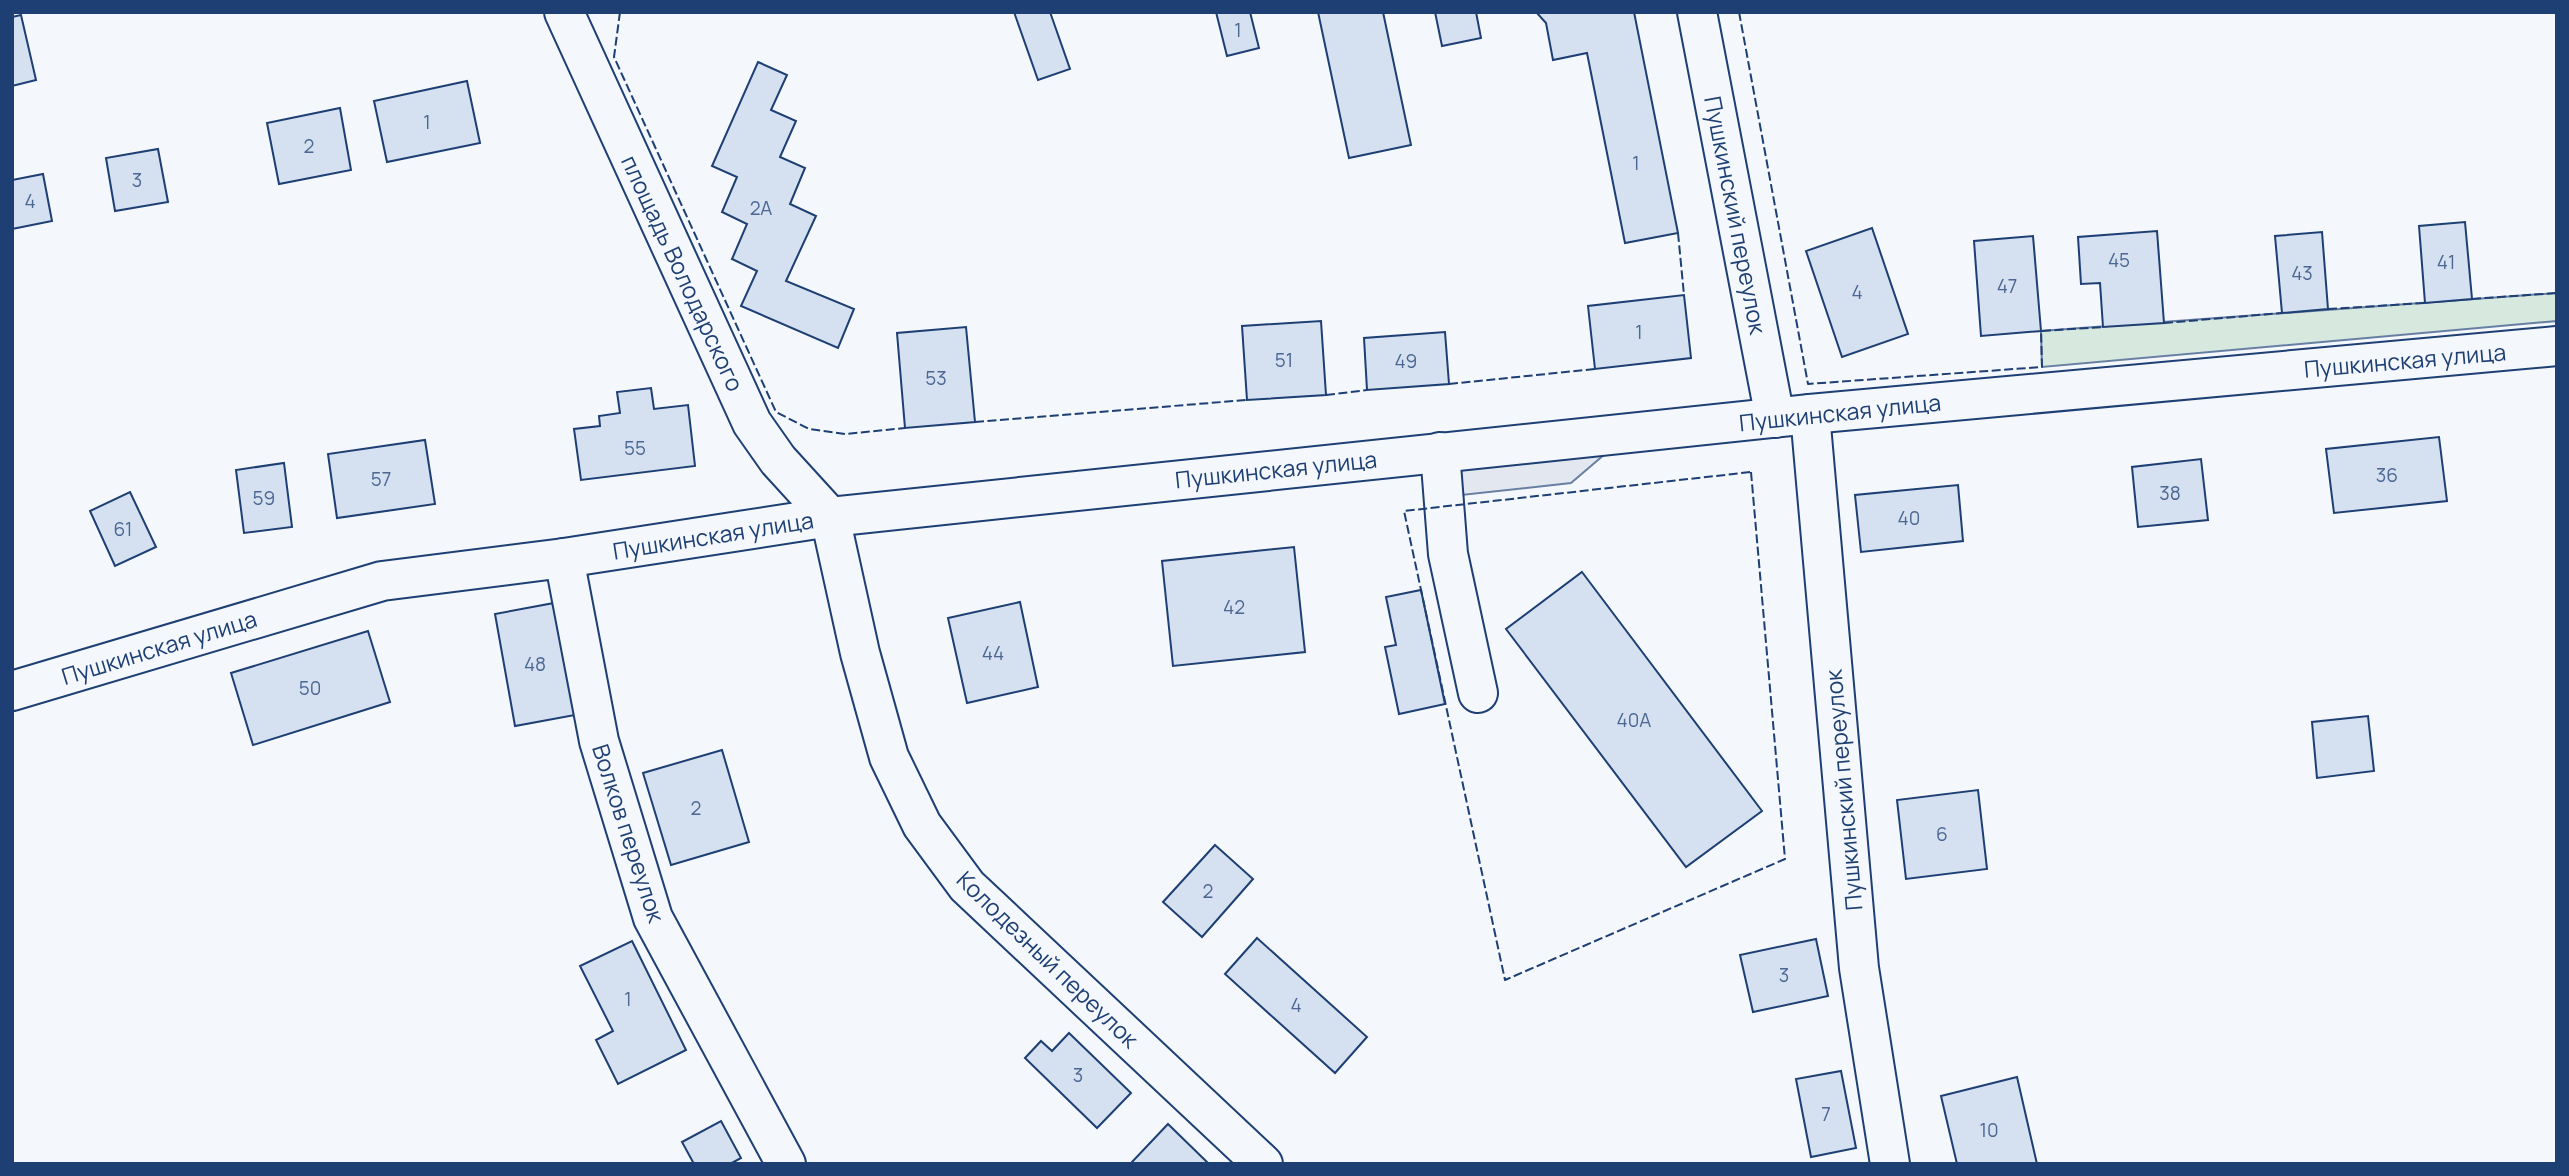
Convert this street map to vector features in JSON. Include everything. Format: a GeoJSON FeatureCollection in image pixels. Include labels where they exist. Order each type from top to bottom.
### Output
{"type":"FeatureCollection","features":[{"type":"Feature","properties":{"kind":"street","name":"площадь Володарского"},"geometry":{"type":"LineString","coordinates":[[564,12],[752,423],[778,460],[830,517]]}},
{"type":"Feature","properties":{"kind":"street","name":"Пушкинский переулок"},"geometry":{"type":"LineString","coordinates":[[1697,12],[1792,416],[1859,968],[1890,1164]]}},
{"type":"Feature","properties":{"kind":"street","name":"Пушкинская улица"},"geometry":{"type":"LineString","coordinates":[[12,691],[382,581],[564,558],[830,517],[1792,416],[2557,346]]}},
{"type":"Feature","properties":{"kind":"street"},"geometry":{"type":"LineString","coordinates":[[1440,452],[1448,554],[1478,693]]}},
{"type":"Feature","properties":{"kind":"street","name":"Колодезный переулок"},"geometry":{"type":"LineString","coordinates":[[830,517],[860,653],[889,757],[922,825],[967,886],[1263,1164]]}},
{"type":"Feature","properties":{"kind":"street","name":"Волков переулок"},"geometry":{"type":"LineString","coordinates":[[564,558],[599,741],[653,918],[786,1164]]}},
{"type":"Feature","properties":{"kind":"shaded area"},"geometry":{"type":"Polygon","coordinates":[[[2557,293],[2557,321],[2042,367],[2041,331],[2557,293]]]}},
{"type":"Feature","properties":{"kind":"shaded area"},"geometry":{"type":"Polygon","coordinates":[[[1440,452],[1605,454],[1571,483],[1443,497],[1440,452]]]}},
{"type":"Feature","properties":{"kind":"building"},"geometry":{"type":"Polygon","coordinates":[[[1014,12],[1050,12],[1070,69],[1038,80],[1014,12]]]}},
{"type":"Feature","properties":{"kind":"building"},"geometry":{"type":"Polygon","coordinates":[[[1216,12],[1250,12],[1259,48],[1227,56],[1216,12]]]}},
{"type":"Feature","properties":{"kind":"building"},"geometry":{"type":"Polygon","coordinates":[[[1318,12],[1383,12],[1411,145],[1349,158],[1318,12]]]}},
{"type":"Feature","properties":{"kind":"building"},"geometry":{"type":"Polygon","coordinates":[[[1435,12],[1476,12],[1481,38],[1442,46],[1435,12]]]}},
{"type":"Feature","properties":{"kind":"building"},"geometry":{"type":"Polygon","coordinates":[[[1536,12],[1634,12],[1678,233],[1625,243],[1587,53],[1553,60],[1546,23],[1536,12]]]}},
{"type":"Feature","properties":{"kind":"building"},"geometry":{"type":"Polygon","coordinates":[[[21,15],[36,80],[12,86],[12,17],[21,15]]]}},
{"type":"Feature","properties":{"kind":"building"},"geometry":{"type":"Polygon","coordinates":[[[758,62],[787,75],[771,110],[796,121],[780,157],[805,168],[790,204],[816,216],[786,281],[854,309],[838,348],[741,306],[757,271],[732,259],[747,224],[722,212],[737,177],[712,166],[758,62]]]}},
{"type":"Feature","properties":{"kind":"building"},"geometry":{"type":"Polygon","coordinates":[[[467,81],[480,143],[387,162],[374,101],[467,81]]]}},
{"type":"Feature","properties":{"kind":"building"},"geometry":{"type":"Polygon","coordinates":[[[340,108],[351,170],[279,184],[267,123],[340,108]]]}},
{"type":"Feature","properties":{"kind":"building"},"geometry":{"type":"Polygon","coordinates":[[[158,149],[168,202],[115,211],[106,158],[158,149]]]}},
{"type":"Feature","properties":{"kind":"building"},"geometry":{"type":"Polygon","coordinates":[[[43,174],[52,221],[12,229],[12,180],[43,174]]]}},
{"type":"Feature","properties":{"kind":"building"},"geometry":{"type":"Polygon","coordinates":[[[2465,222],[2472,299],[2425,303],[2419,226],[2465,222]]]}},
{"type":"Feature","properties":{"kind":"building"},"geometry":{"type":"Polygon","coordinates":[[[1872,228],[1908,334],[1842,357],[1806,251],[1872,228]]]}},
{"type":"Feature","properties":{"kind":"building"},"geometry":{"type":"Polygon","coordinates":[[[2157,231],[2164,323],[2103,327],[2100,283],[2081,284],[2078,237],[2157,231]]]}},
{"type":"Feature","properties":{"kind":"building"},"geometry":{"type":"Polygon","coordinates":[[[2322,232],[2328,309],[2282,313],[2275,236],[2322,232]]]}},
{"type":"Feature","properties":{"kind":"building"},"geometry":{"type":"Polygon","coordinates":[[[2033,236],[2041,331],[1981,336],[1974,241],[2033,236]]]}},
{"type":"Feature","properties":{"kind":"building"},"geometry":{"type":"Polygon","coordinates":[[[1684,295],[1691,358],[1595,369],[1588,306],[1684,295]]]}},
{"type":"Feature","properties":{"kind":"building"},"geometry":{"type":"Polygon","coordinates":[[[1321,321],[1326,395],[1247,400],[1242,326],[1321,321]]]}},
{"type":"Feature","properties":{"kind":"building"},"geometry":{"type":"Polygon","coordinates":[[[966,327],[975,422],[905,428],[897,333],[966,327]]]}},
{"type":"Feature","properties":{"kind":"building"},"geometry":{"type":"Polygon","coordinates":[[[1445,332],[1449,384],[1367,390],[1364,338],[1445,332]]]}},
{"type":"Feature","properties":{"kind":"building"},"geometry":{"type":"Polygon","coordinates":[[[651,388],[654,409],[688,405],[695,466],[581,480],[574,429],[600,426],[599,416],[620,413],[617,392],[651,388]]]}},
{"type":"Feature","properties":{"kind":"building"},"geometry":{"type":"Polygon","coordinates":[[[2439,437],[2447,501],[2334,513],[2326,449],[2439,437]]]}},
{"type":"Feature","properties":{"kind":"building"},"geometry":{"type":"Polygon","coordinates":[[[425,440],[435,504],[337,518],[328,454],[425,440]]]}},
{"type":"Feature","properties":{"kind":"building"},"geometry":{"type":"Polygon","coordinates":[[[2201,459],[2208,520],[2138,527],[2132,467],[2201,459]]]}},
{"type":"Feature","properties":{"kind":"building"},"geometry":{"type":"Polygon","coordinates":[[[284,463],[292,527],[244,533],[236,470],[284,463]]]}},
{"type":"Feature","properties":{"kind":"building"},"geometry":{"type":"Polygon","coordinates":[[[1958,485],[1963,541],[1861,552],[1855,495],[1958,485]]]}},
{"type":"Feature","properties":{"kind":"building"},"geometry":{"type":"Polygon","coordinates":[[[130,492],[156,547],[115,566],[90,511],[130,492]]]}},
{"type":"Feature","properties":{"kind":"building"},"geometry":{"type":"Polygon","coordinates":[[[1294,547],[1305,652],[1173,666],[1162,561],[1294,547]]]}},
{"type":"Feature","properties":{"kind":"building"},"geometry":{"type":"Polygon","coordinates":[[[1582,572],[1762,811],[1686,867],[1506,629],[1582,572]]]}},
{"type":"Feature","properties":{"kind":"building"},"geometry":{"type":"Polygon","coordinates":[[[1421,590],[1445,704],[1399,714],[1385,647],[1396,645],[1386,597],[1421,590]]]}},
{"type":"Feature","properties":{"kind":"building"},"geometry":{"type":"Polygon","coordinates":[[[1020,602],[1038,687],[967,703],[948,618],[1020,602]]]}},
{"type":"Feature","properties":{"kind":"building"},"geometry":{"type":"Polygon","coordinates":[[[554,603],[575,715],[515,726],[495,614],[554,603]]]}},
{"type":"Feature","properties":{"kind":"building"},"geometry":{"type":"Polygon","coordinates":[[[368,631],[390,702],[253,745],[231,673],[368,631]]]}},
{"type":"Feature","properties":{"kind":"building"},"geometry":{"type":"Polygon","coordinates":[[[2368,716],[2374,771],[2317,778],[2312,722],[2368,716]]]}},
{"type":"Feature","properties":{"kind":"building"},"geometry":{"type":"Polygon","coordinates":[[[722,750],[749,842],[671,865],[643,773],[722,750]]]}},
{"type":"Feature","properties":{"kind":"building"},"geometry":{"type":"Polygon","coordinates":[[[1978,790],[1987,869],[1906,879],[1897,800],[1978,790]]]}},
{"type":"Feature","properties":{"kind":"building"},"geometry":{"type":"Polygon","coordinates":[[[1215,845],[1253,879],[1202,937],[1163,902],[1215,845]]]}},
{"type":"Feature","properties":{"kind":"building"},"geometry":{"type":"Polygon","coordinates":[[[1257,938],[1367,1037],[1335,1073],[1225,974],[1257,938]]]}},
{"type":"Feature","properties":{"kind":"building"},"geometry":{"type":"Polygon","coordinates":[[[1816,939],[1828,996],[1753,1012],[1740,955],[1816,939]]]}},
{"type":"Feature","properties":{"kind":"building"},"geometry":{"type":"Polygon","coordinates":[[[632,941],[686,1050],[618,1084],[596,1040],[613,1031],[580,966],[632,941]]]}},
{"type":"Feature","properties":{"kind":"building"},"geometry":{"type":"Polygon","coordinates":[[[1069,1033],[1131,1093],[1097,1128],[1025,1058],[1041,1041],[1052,1051],[1069,1033]]]}},
{"type":"Feature","properties":{"kind":"building"},"geometry":{"type":"Polygon","coordinates":[[[1841,1071],[1856,1148],[1811,1157],[1796,1079],[1841,1071]]]}},
{"type":"Feature","properties":{"kind":"building"},"geometry":{"type":"Polygon","coordinates":[[[2017,1077],[2037,1164],[1957,1164],[1941,1096],[2017,1077]]]}},
{"type":"Feature","properties":{"kind":"building"},"geometry":{"type":"Polygon","coordinates":[[[721,1121],[741,1158],[730,1164],[694,1164],[682,1142],[721,1121]]]}},
{"type":"Feature","properties":{"kind":"building"},"geometry":{"type":"Polygon","coordinates":[[[1168,1124],[1209,1164],[1131,1163],[1168,1124]]]}},
{"type":"Feature","properties":{"kind":"fence"},"geometry":{"type":"LineString","coordinates":[[620,12],[614,57],[776,412],[809,429],[845,434],[905,428]]}},
{"type":"Feature","properties":{"kind":"fence"},"geometry":{"type":"LineString","coordinates":[[1739,12],[1808,384],[2042,367],[2041,331],[2103,327]]}},
{"type":"Feature","properties":{"kind":"fence"},"geometry":{"type":"LineString","coordinates":[[1678,233],[1684,295]]}},
{"type":"Feature","properties":{"kind":"fence"},"geometry":{"type":"LineString","coordinates":[[2472,299],[2557,293]]}},
{"type":"Feature","properties":{"kind":"fence"},"geometry":{"type":"LineString","coordinates":[[2328,309],[2425,303]]}},
{"type":"Feature","properties":{"kind":"fence"},"geometry":{"type":"LineString","coordinates":[[2164,323],[2282,313]]}},
{"type":"Feature","properties":{"kind":"fence"},"geometry":{"type":"LineString","coordinates":[[1449,384],[1595,369]]}},
{"type":"Feature","properties":{"kind":"fence"},"geometry":{"type":"LineString","coordinates":[[1326,395],[1367,390]]}},
{"type":"Feature","properties":{"kind":"fence"},"geometry":{"type":"LineString","coordinates":[[975,422],[1247,400]]}},
{"type":"Feature","properties":{"kind":"fence"},"geometry":{"type":"LineString","coordinates":[[1751,472],[1785,859],[1505,980],[1404,511],[1751,472]]}}]}
